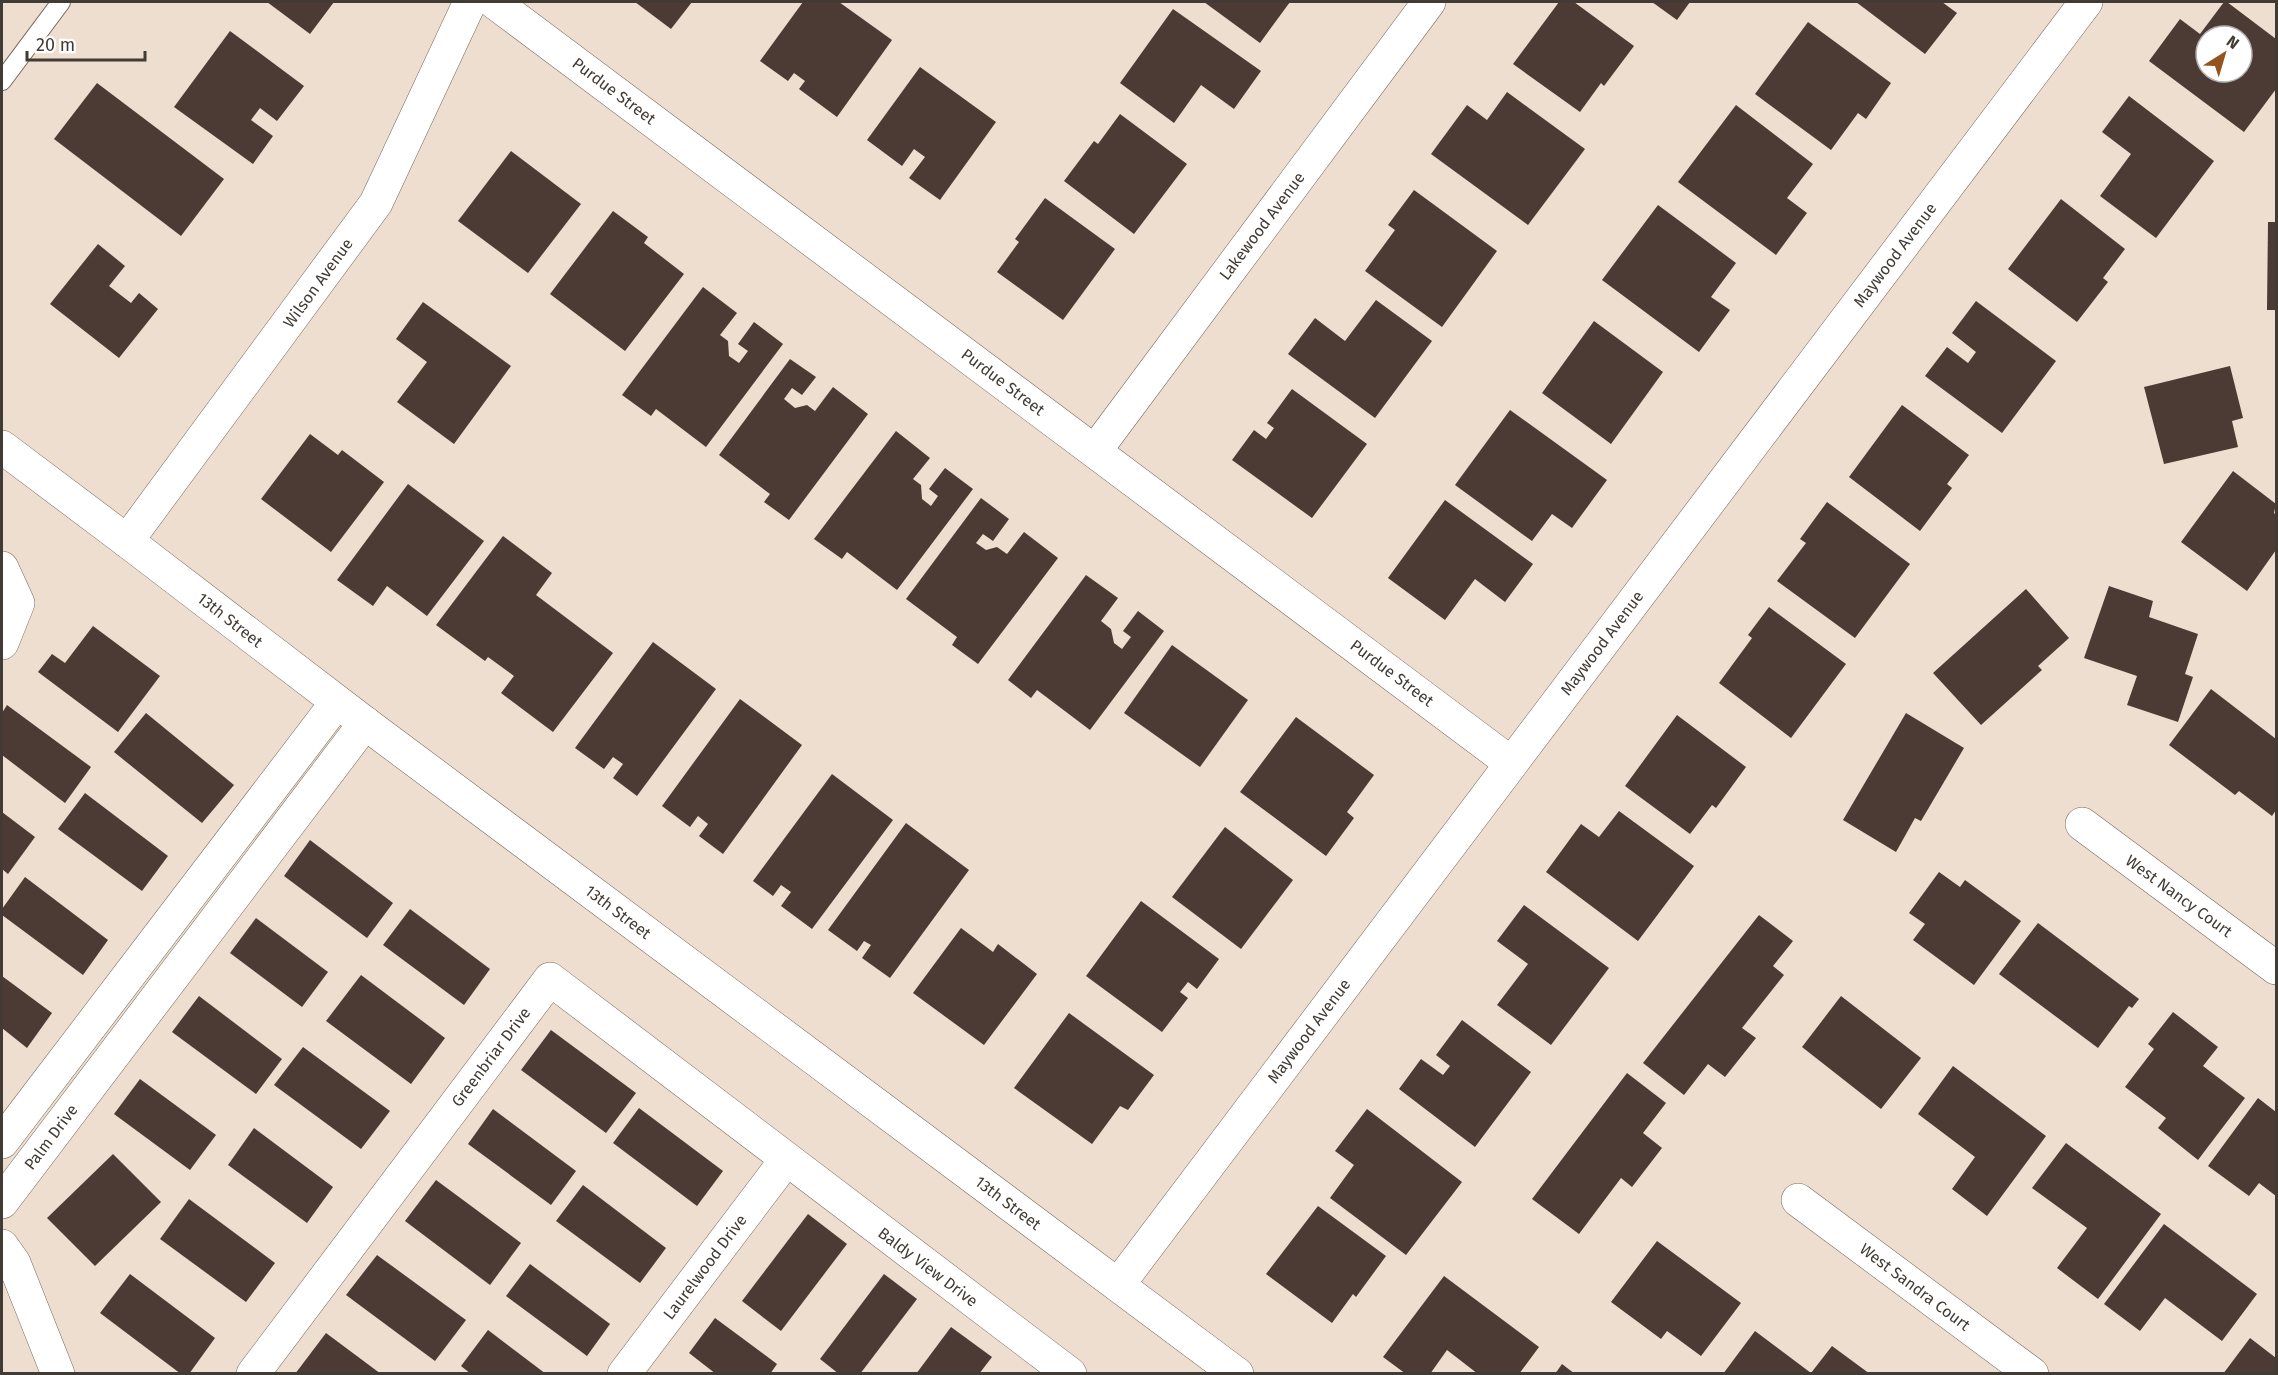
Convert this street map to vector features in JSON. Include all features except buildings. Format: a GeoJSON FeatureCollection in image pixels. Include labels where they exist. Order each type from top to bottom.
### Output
{"type":"FeatureCollection","features":[{"type":"Feature","properties":{"kind":"street","name":"Wilson Avenue"},"geometry":{"type":"LineString","coordinates":[[127,541],[376,203],[470,2]]}},
{"type":"Feature","properties":{"kind":"street","name":"Purdue Street"},"geometry":{"type":"LineString","coordinates":[[494,2],[1511,763]]}},
{"type":"Feature","properties":{"kind":"street","name":"Lakewood Avenue"},"geometry":{"type":"LineString","coordinates":[[1095,451],[1429,2]]}},
{"type":"Feature","properties":{"kind":"street","name":"Maywood Avenue"},"geometry":{"type":"LineString","coordinates":[[1118,1285],[2086,2]]}},
{"type":"Feature","properties":{"kind":"street","name":"13th Street"},"geometry":{"type":"LineString","coordinates":[[2,447],[337,702],[1237,1374]]}},
{"type":"Feature","properties":{"kind":"street"},"geometry":{"type":"LineString","coordinates":[[2,568],[18,603],[2,643]]}},
{"type":"Feature","properties":{"kind":"street"},"geometry":{"type":"LineString","coordinates":[[2,1142],[337,702]]}},
{"type":"Feature","properties":{"kind":"street","name":"Palm Drive"},"geometry":{"type":"LineString","coordinates":[[2,1202],[365,723]]}},
{"type":"Feature","properties":{"kind":"street","name":"West Nancy Court"},"geometry":{"type":"LineString","coordinates":[[2082,824],[2277,968]]}},
{"type":"Feature","properties":{"kind":"street"},"geometry":{"type":"LineString","coordinates":[[242,827],[270,847]]}},
{"type":"Feature","properties":{"kind":"street"},"geometry":{"type":"LineString","coordinates":[[186,900],[216,920]]}},
{"type":"Feature","properties":{"kind":"street"},"geometry":{"type":"LineString","coordinates":[[128,977],[156,999]]}},
{"type":"Feature","properties":{"kind":"street","name":"Greenbriar Drive"},"geometry":{"type":"LineString","coordinates":[[253,1374],[550,979],[786,1160]]}},
{"type":"Feature","properties":{"kind":"street"},"geometry":{"type":"LineString","coordinates":[[72,1050],[100,1072]]}},
{"type":"Feature","properties":{"kind":"street","name":"Laurelwood Drive"},"geometry":{"type":"LineString","coordinates":[[624,1374],[786,1160]]}},
{"type":"Feature","properties":{"kind":"street","name":"Baldy View Drive"},"geometry":{"type":"LineString","coordinates":[[786,1160],[1070,1374]]}},
{"type":"Feature","properties":{"kind":"street","name":"West Sandra Court"},"geometry":{"type":"LineString","coordinates":[[1798,1200],[2032,1374]]}},
{"type":"Feature","properties":{"kind":"street"},"geometry":{"type":"LineString","coordinates":[[2,1246],[14,1263],[58,1374]]}},
{"type":"Feature","properties":{"kind":"lane"},"geometry":{"type":"LineString","coordinates":[[2,81],[59,2]]}}]}
